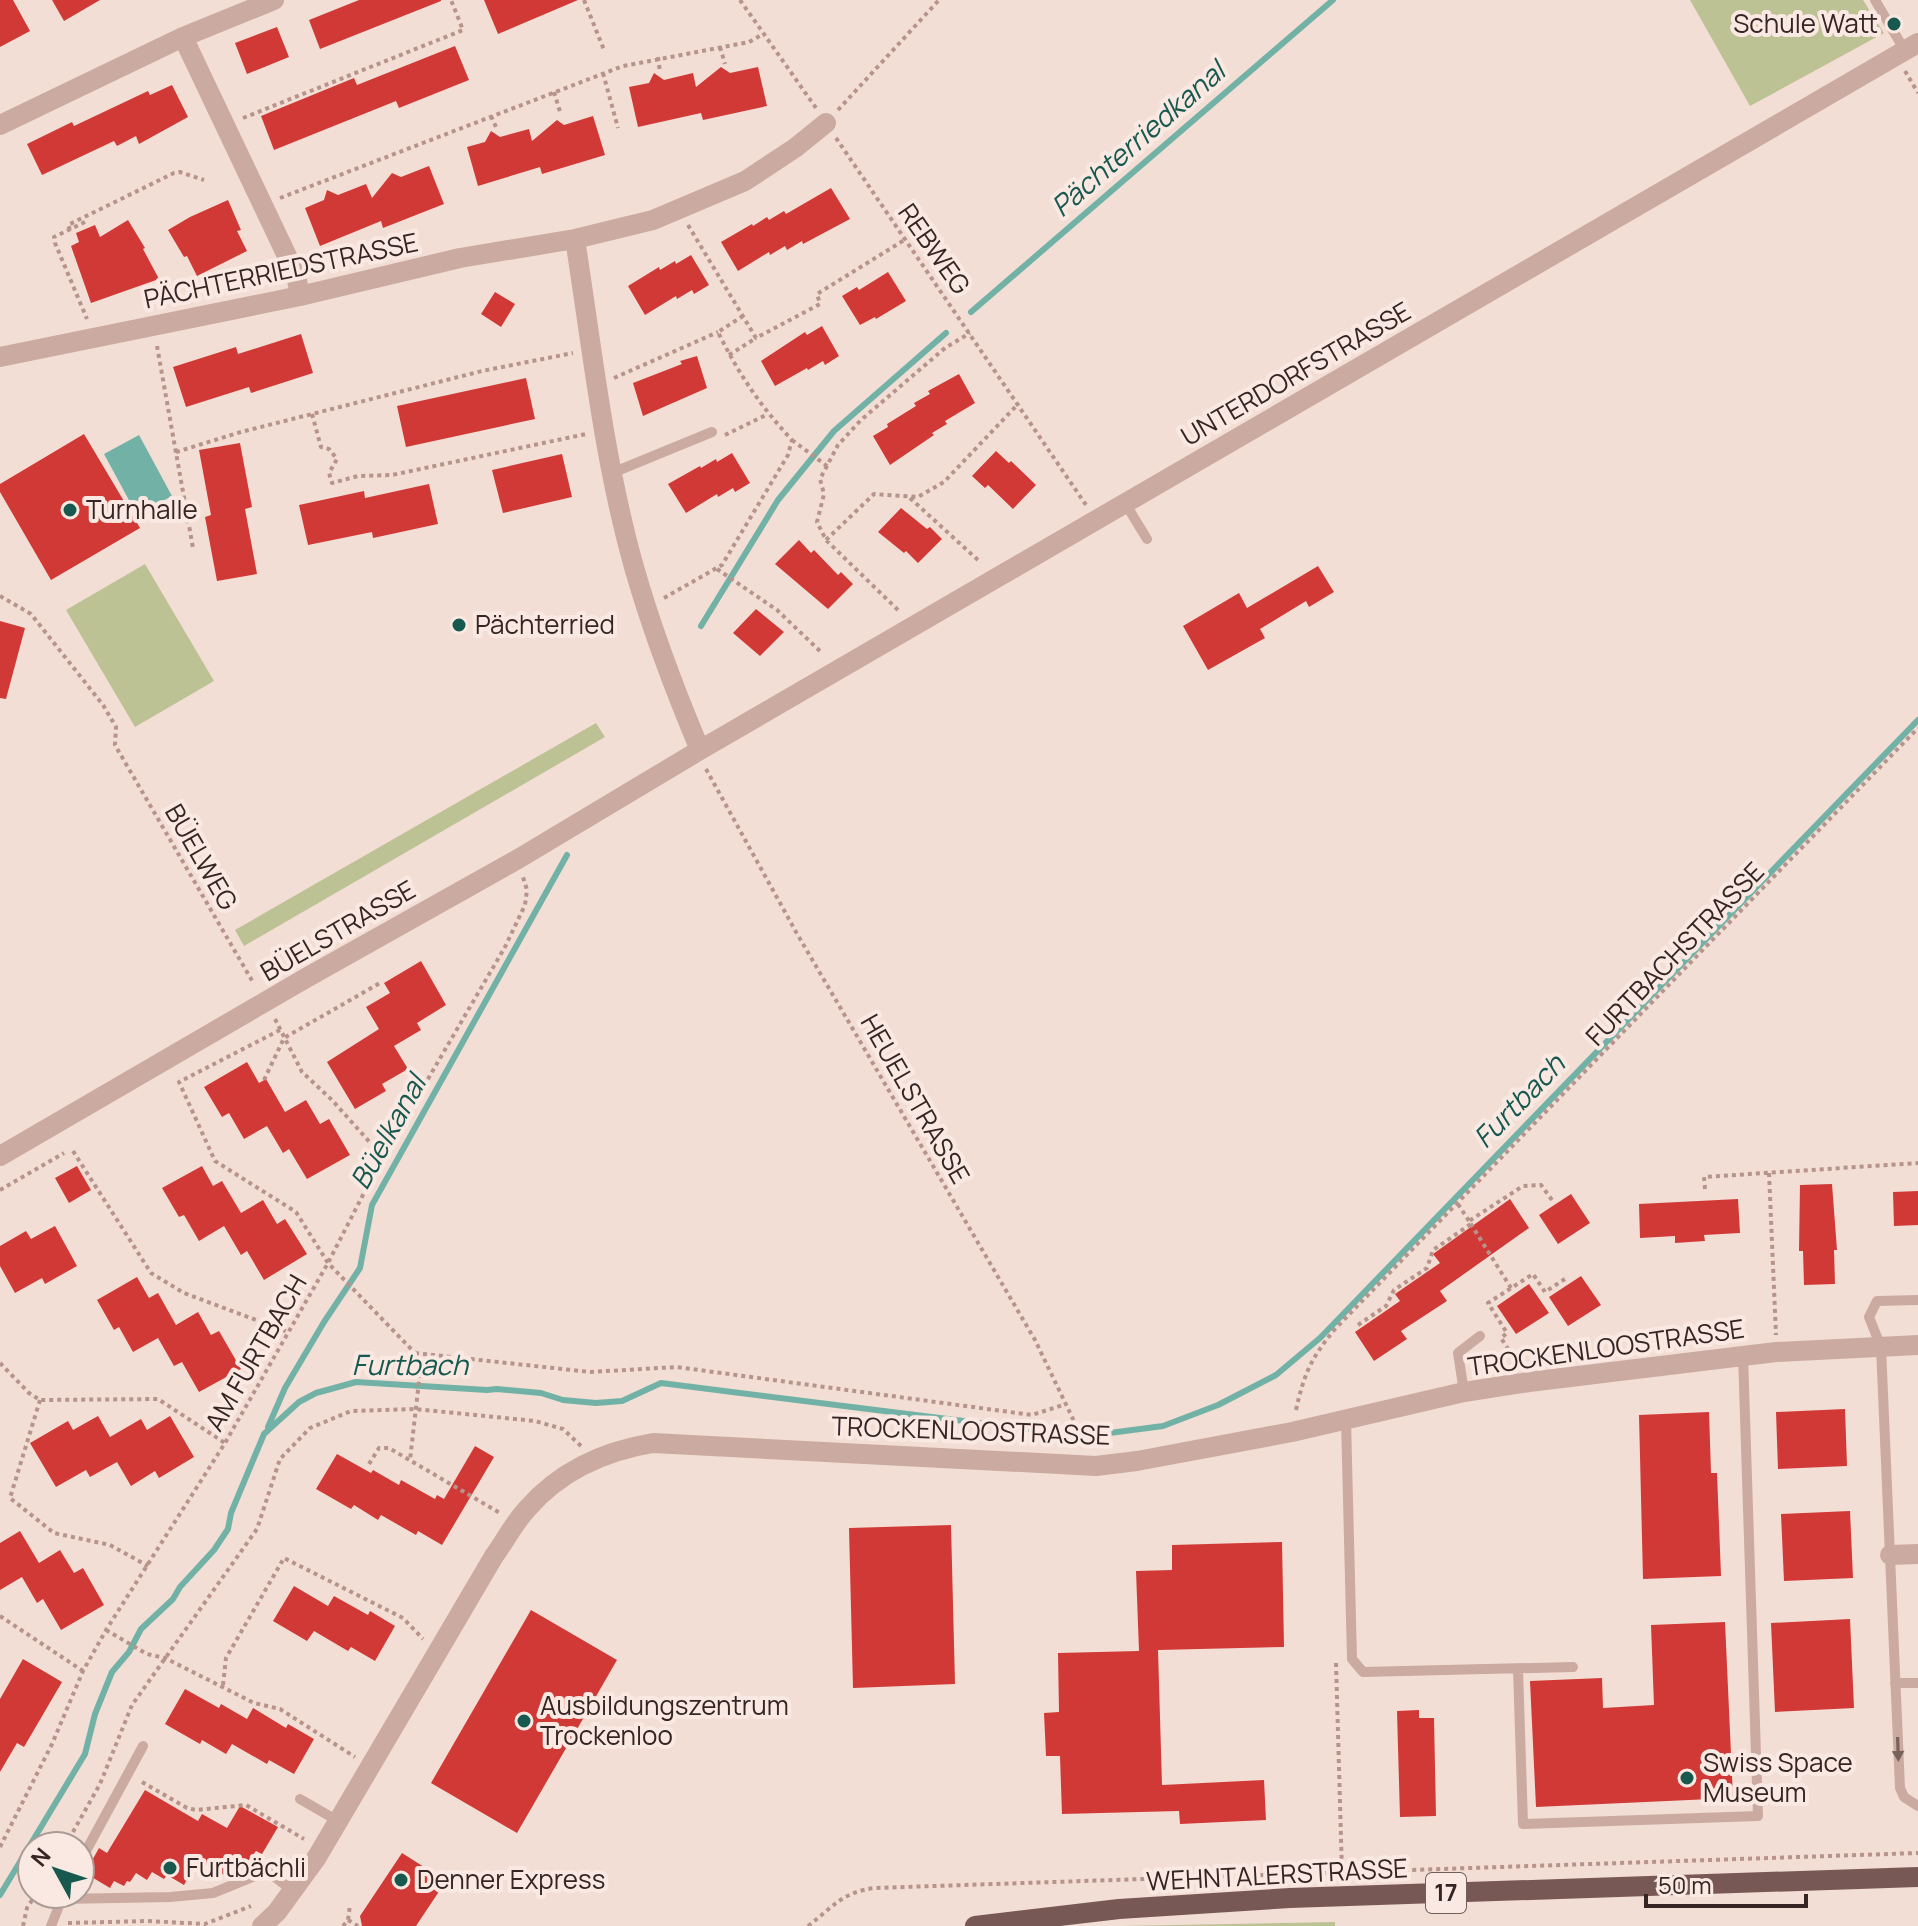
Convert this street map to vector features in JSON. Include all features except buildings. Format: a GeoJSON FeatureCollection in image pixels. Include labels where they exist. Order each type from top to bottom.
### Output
{"type":"FeatureCollection","features":[{"type":"Feature","properties":{"kind":"main road","name":"WEHNTALERSTRASSE"},"geometry":{"type":"LineString","coordinates":[[975,1926],[1119,1909],[1290,1898],[1918,1877]]}},
{"type":"Feature","properties":{"kind":"street"},"geometry":{"type":"LineString","coordinates":[[0,125],[183,37],[274,0]]}},
{"type":"Feature","properties":{"kind":"street"},"geometry":{"type":"LineString","coordinates":[[183,37],[296,275],[300,296]]}},
{"type":"Feature","properties":{"kind":"street","name":"UNTERDORFSTRASSE"},"geometry":{"type":"LineString","coordinates":[[698,751],[1912,47]]}},
{"type":"Feature","properties":{"kind":"street","name":"PÄCHTERRIEDSTRASSE"},"geometry":{"type":"LineString","coordinates":[[0,357],[300,296],[460,258],[575,239],[653,220],[745,181],[826,123]]}},
{"type":"Feature","properties":{"kind":"street"},"geometry":{"type":"LineString","coordinates":[[575,239],[612,473],[634,568],[698,751]]}},
{"type":"Feature","properties":{"kind":"street","name":"BÜELSTRASSE"},"geometry":{"type":"LineString","coordinates":[[0,1156],[518,859],[698,751]]}},
{"type":"Feature","properties":{"kind":"street","name":"TROCKENLOOSTRASSE"},"geometry":{"type":"LineString","coordinates":[[262,1926],[293,1891],[338,1821],[494,1556],[526,1510],[555,1482],[594,1458],[622,1448],[653,1443],[1096,1466],[1292,1432],[1464,1392],[1529,1382],[1743,1355],[1918,1345]]}},
{"type":"Feature","properties":{"kind":"street"},"geometry":{"type":"LineString","coordinates":[[1890,1555],[1918,1554]]}},
{"type":"Feature","properties":{"kind":"lane"},"geometry":{"type":"LineString","coordinates":[[1875,0],[1912,47]]}},
{"type":"Feature","properties":{"kind":"lane"},"geometry":{"type":"LineString","coordinates":[[612,473],[712,432]]}},
{"type":"Feature","properties":{"kind":"lane"},"geometry":{"type":"LineString","coordinates":[[1125,503],[1147,539]]}},
{"type":"Feature","properties":{"kind":"lane"},"geometry":{"type":"LineString","coordinates":[[1918,1300],[1877,1301],[1869,1317],[1881,1347],[1900,1788],[1904,1797],[1918,1806]]}},
{"type":"Feature","properties":{"kind":"lane"},"geometry":{"type":"LineString","coordinates":[[1464,1392],[1458,1353],[1480,1336]]}},
{"type":"Feature","properties":{"kind":"lane"},"geometry":{"type":"LineString","coordinates":[[1518,1669],[1523,1824],[1758,1816],[1743,1355]]}},
{"type":"Feature","properties":{"kind":"lane"},"geometry":{"type":"LineString","coordinates":[[1346,1420],[1352,1659],[1363,1672],[1573,1667]]}},
{"type":"Feature","properties":{"kind":"lane"},"geometry":{"type":"LineString","coordinates":[[1895,1683],[1918,1683]]}},
{"type":"Feature","properties":{"kind":"lane"},"geometry":{"type":"LineString","coordinates":[[96,1833],[143,1746]]}},
{"type":"Feature","properties":{"kind":"lane"},"geometry":{"type":"LineString","coordinates":[[300,1799],[338,1821]]}},
{"type":"Feature","properties":{"kind":"lane"},"geometry":{"type":"LineString","coordinates":[[96,1896],[170,1897],[213,1893],[267,1871],[293,1891]]}},
{"type":"Feature","properties":{"kind":"path"},"geometry":{"type":"LineString","coordinates":[[232,138],[243,118],[463,30],[451,0]]}},
{"type":"Feature","properties":{"kind":"path"},"geometry":{"type":"LineString","coordinates":[[584,0],[604,50]]}},
{"type":"Feature","properties":{"kind":"path","name":"REBWEG"},"geometry":{"type":"LineString","coordinates":[[740,0],[1019,403],[1096,520]]}},
{"type":"Feature","properties":{"kind":"path"},"geometry":{"type":"LineString","coordinates":[[826,123],[939,0]]}},
{"type":"Feature","properties":{"kind":"path"},"geometry":{"type":"LineString","coordinates":[[263,205],[603,73],[658,57],[749,42],[763,34]]}},
{"type":"Feature","properties":{"kind":"path"},"geometry":{"type":"LineString","coordinates":[[720,47],[725,64]]}},
{"type":"Feature","properties":{"kind":"path"},"geometry":{"type":"LineString","coordinates":[[658,57],[660,72]]}},
{"type":"Feature","properties":{"kind":"path"},"geometry":{"type":"LineString","coordinates":[[603,73],[618,128]]}},
{"type":"Feature","properties":{"kind":"path"},"geometry":{"type":"LineString","coordinates":[[554,92],[561,115]]}},
{"type":"Feature","properties":{"kind":"path"},"geometry":{"type":"LineString","coordinates":[[491,116],[496,127]]}},
{"type":"Feature","properties":{"kind":"path"},"geometry":{"type":"LineString","coordinates":[[70,230],[68,225],[174,173],[204,180]]}},
{"type":"Feature","properties":{"kind":"path"},"geometry":{"type":"LineString","coordinates":[[679,209],[756,338]]}},
{"type":"Feature","properties":{"kind":"path"},"geometry":{"type":"LineString","coordinates":[[85,222],[54,237],[87,317],[91,337]]}},
{"type":"Feature","properties":{"kind":"path"},"geometry":{"type":"LineString","coordinates":[[729,355],[820,304],[817,294],[906,239]]}},
{"type":"Feature","properties":{"kind":"path"},"geometry":{"type":"LineString","coordinates":[[598,384],[718,332],[743,316]]}},
{"type":"Feature","properties":{"kind":"path"},"geometry":{"type":"LineString","coordinates":[[153,326],[193,548]]}},
{"type":"Feature","properties":{"kind":"path"},"geometry":{"type":"LineString","coordinates":[[718,332],[738,373],[768,414],[792,440],[827,466]]}},
{"type":"Feature","properties":{"kind":"path"},"geometry":{"type":"LineString","coordinates":[[915,625],[826,540],[817,522],[824,494],[820,479],[838,445],[861,420],[945,348],[970,333]]}},
{"type":"Feature","properties":{"kind":"path"},"geometry":{"type":"LineString","coordinates":[[176,452],[482,371],[592,349]]}},
{"type":"Feature","properties":{"kind":"path"},"geometry":{"type":"LineString","coordinates":[[826,540],[874,494],[918,497],[944,482],[1019,403]]}},
{"type":"Feature","properties":{"kind":"path"},"geometry":{"type":"LineString","coordinates":[[312,414],[321,447],[329,449],[337,459],[329,473],[332,483],[358,476],[392,475],[605,430]]}},
{"type":"Feature","properties":{"kind":"path"},"geometry":{"type":"LineString","coordinates":[[648,607],[722,565],[788,455],[792,440]]}},
{"type":"Feature","properties":{"kind":"path"},"geometry":{"type":"LineString","coordinates":[[908,496],[979,561]]}},
{"type":"Feature","properties":{"kind":"path"},"geometry":{"type":"LineString","coordinates":[[716,568],[777,610],[821,652]]}},
{"type":"Feature","properties":{"kind":"path","name":"BÜELWEG"},"geometry":{"type":"LineString","coordinates":[[0,596],[31,614],[103,705],[116,727],[115,745],[255,986]]}},
{"type":"Feature","properties":{"kind":"path","name":"FURTBACHSTRASSE"},"geometry":{"type":"LineString","coordinates":[[1292,1432],[1304,1375],[1313,1356],[1335,1329],[1918,728]]}},
{"type":"Feature","properties":{"kind":"path","name":"HEUELSTRASSE"},"geometry":{"type":"LineString","coordinates":[[698,751],[796,932],[1035,1340],[1096,1466]]}},
{"type":"Feature","properties":{"kind":"path","name":"AM FURTBACH"},"geometry":{"type":"LineString","coordinates":[[0,1847],[52,1744],[83,1671],[225,1443],[328,1263],[383,1156],[512,933],[525,905],[527,890],[522,872]]}},
{"type":"Feature","properties":{"kind":"path"},"geometry":{"type":"LineString","coordinates":[[264,1080],[284,1038],[380,983]]}},
{"type":"Feature","properties":{"kind":"path"},"geometry":{"type":"LineString","coordinates":[[274,1016],[302,1072],[383,1156]]}},
{"type":"Feature","properties":{"kind":"path"},"geometry":{"type":"LineString","coordinates":[[280,1030],[179,1082],[215,1161],[296,1212],[328,1263],[415,1353],[421,1364],[410,1460]]}},
{"type":"Feature","properties":{"kind":"path"},"geometry":{"type":"LineString","coordinates":[[73,1151],[151,1273],[184,1293],[288,1332]]}},
{"type":"Feature","properties":{"kind":"path"},"geometry":{"type":"LineString","coordinates":[[0,1190],[64,1153]]}},
{"type":"Feature","properties":{"kind":"path"},"geometry":{"type":"LineString","coordinates":[[1705,1189],[1704,1177],[1918,1163]]}},
{"type":"Feature","properties":{"kind":"path"},"geometry":{"type":"LineString","coordinates":[[1769,1173],[1776,1352]]}},
{"type":"Feature","properties":{"kind":"path"},"geometry":{"type":"LineString","coordinates":[[1358,1325],[1386,1306],[1394,1290],[1427,1268],[1433,1250],[1523,1186],[1541,1185],[1552,1200]]}},
{"type":"Feature","properties":{"kind":"path"},"geometry":{"type":"LineString","coordinates":[[1458,1204],[1511,1288]]}},
{"type":"Feature","properties":{"kind":"path"},"geometry":{"type":"LineString","coordinates":[[1529,1382],[1501,1338],[1507,1333],[1488,1303],[1533,1274],[1545,1292],[1568,1277]]}},
{"type":"Feature","properties":{"kind":"path"},"geometry":{"type":"LineString","coordinates":[[415,1353],[590,1372],[677,1367],[1032,1415],[1066,1404]]}},
{"type":"Feature","properties":{"kind":"path"},"geometry":{"type":"LineString","coordinates":[[0,1363],[40,1400],[158,1399],[225,1443]]}},
{"type":"Feature","properties":{"kind":"path"},"geometry":{"type":"LineString","coordinates":[[10,1498],[40,1400]]}},
{"type":"Feature","properties":{"kind":"path"},"geometry":{"type":"LineString","coordinates":[[74,1830],[100,1784],[132,1705],[257,1529],[280,1459],[310,1428],[351,1411],[415,1409],[535,1421],[563,1429],[594,1458]]}},
{"type":"Feature","properties":{"kind":"path"},"geometry":{"type":"LineString","coordinates":[[369,1464],[379,1448],[389,1448],[502,1514]]}},
{"type":"Feature","properties":{"kind":"path"},"geometry":{"type":"LineString","coordinates":[[0,1498],[10,1498],[54,1533],[110,1545],[148,1566]]}},
{"type":"Feature","properties":{"kind":"path"},"geometry":{"type":"LineString","coordinates":[[223,1685],[226,1658],[284,1558],[403,1618],[425,1642]]}},
{"type":"Feature","properties":{"kind":"path"},"geometry":{"type":"LineString","coordinates":[[0,1616],[83,1671]]}},
{"type":"Feature","properties":{"kind":"path"},"geometry":{"type":"LineString","coordinates":[[106,1630],[147,1654],[165,1658],[254,1703],[280,1709],[358,1759]]}},
{"type":"Feature","properties":{"kind":"path"},"geometry":{"type":"LineString","coordinates":[[118,1792],[132,1792],[139,1783],[145,1782],[187,1808],[196,1810],[246,1805],[309,1842]]}},
{"type":"Feature","properties":{"kind":"path"},"geometry":{"type":"LineString","coordinates":[[808,1926],[844,1896],[875,1888],[1918,1853]]}},
{"type":"Feature","properties":{"kind":"path"},"geometry":{"type":"LineString","coordinates":[[51,1925],[205,1924],[254,1905]]}},
{"type":"Feature","properties":{"kind":"path"},"geometry":{"type":"LineString","coordinates":[[343,1926],[348,1920],[350,1905]]}},
{"type":"Feature","properties":{"kind":"path"},"geometry":{"type":"LineString","coordinates":[[348,1920],[358,1926]]}},
{"type":"Feature","properties":{"kind":"green space"},"geometry":{"type":"Polygon","coordinates":[[[1690,0],[1863,0],[1884,33],[1750,106],[1690,0]]]}},
{"type":"Feature","properties":{"kind":"green space"},"geometry":{"type":"Polygon","coordinates":[[[145,564],[214,681],[135,727],[66,610],[145,564]]]}},
{"type":"Feature","properties":{"kind":"green space"},"geometry":{"type":"Polygon","coordinates":[[[596,723],[605,737],[244,946],[235,930],[596,723]]]}},
{"type":"Feature","properties":{"kind":"green space"},"geometry":{"type":"Polygon","coordinates":[[[1335,1922],[1335,1926],[1120,1926],[1335,1922]]]}},
{"type":"Feature","properties":{"kind":"water"},"geometry":{"type":"Polygon","coordinates":[[[139,435],[172,496],[137,515],[104,454],[139,435]]]}},
{"type":"Feature","properties":{"kind":"waterway","name":"Pächterriedkanal"},"geometry":{"type":"LineString","coordinates":[[971,312],[1333,0]]}},
{"type":"Feature","properties":{"kind":"waterway","name":"Pächterriedkanal"},"geometry":{"type":"LineString","coordinates":[[701,626],[778,500],[834,431],[946,333]]}},
{"type":"Feature","properties":{"kind":"waterway","name":"Furtbach"},"geometry":{"type":"LineString","coordinates":[[1102,1434],[1163,1426],[1218,1405],[1276,1375],[1320,1338],[1918,720]]}},
{"type":"Feature","properties":{"kind":"waterway","name":"Büelkanal"},"geometry":{"type":"LineString","coordinates":[[268,1427],[285,1388],[360,1268],[372,1205],[567,855]]}},
{"type":"Feature","properties":{"kind":"waterway","name":"Furtbach"},"geometry":{"type":"LineString","coordinates":[[0,1895],[85,1754],[95,1714],[112,1672],[129,1652],[141,1629],[173,1599],[228,1529],[231,1513],[264,1434],[299,1402],[316,1393],[356,1382],[497,1389],[596,1403],[622,1401],[661,1383],[1052,1432]]}},
{"type":"Feature","properties":{"kind":"place","name":"Schule Watt"},"geometry":{"type":"Point","coordinates":[1894,24]}},
{"type":"Feature","properties":{"kind":"place","name":"Turnhalle"},"geometry":{"type":"Point","coordinates":[70,510]}},
{"type":"Feature","properties":{"kind":"place","name":"Pächterried"},"geometry":{"type":"Point","coordinates":[459,625]}},
{"type":"Feature","properties":{"kind":"place","name":"Ausbildungszentrum Trockenloo"},"geometry":{"type":"Point","coordinates":[524,1721]}},
{"type":"Feature","properties":{"kind":"place","name":"Swiss Space Museum"},"geometry":{"type":"Point","coordinates":[1687,1778]}},
{"type":"Feature","properties":{"kind":"place","name":"Furtbächli"},"geometry":{"type":"Point","coordinates":[170,1868]}},
{"type":"Feature","properties":{"kind":"place","name":"Denner Express"},"geometry":{"type":"Point","coordinates":[401,1880]}}]}
